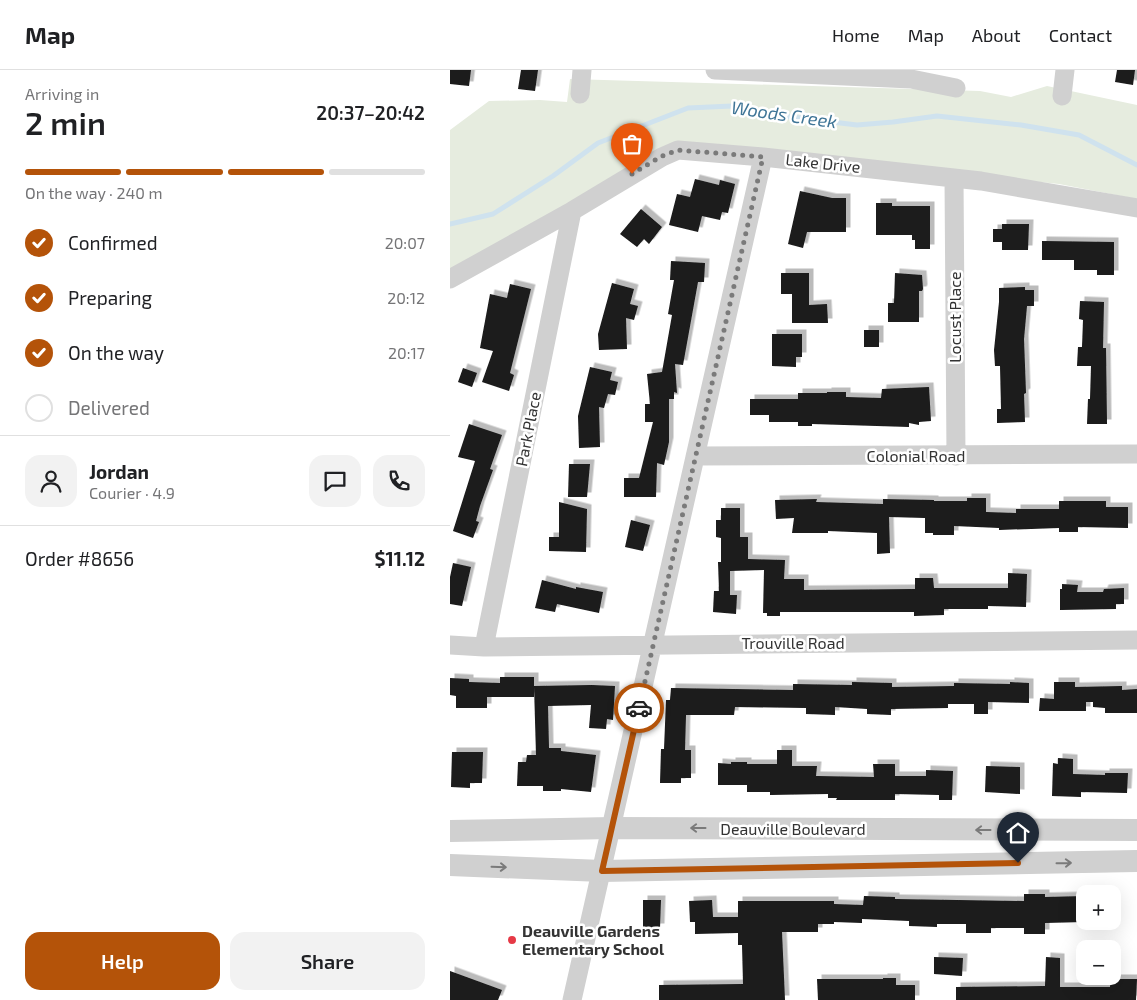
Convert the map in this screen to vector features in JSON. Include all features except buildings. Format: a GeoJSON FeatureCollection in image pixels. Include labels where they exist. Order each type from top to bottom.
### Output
{"type":"FeatureCollection","features":[{"type":"Feature","properties":{"kind":"street"},"geometry":{"type":"LineString","coordinates":[[580,94],[582,70],[589,70]]}},
{"type":"Feature","properties":{"kind":"street"},"geometry":{"type":"LineString","coordinates":[[715,70],[911,79],[956,88]]}},
{"type":"Feature","properties":{"kind":"street"},"geometry":{"type":"LineString","coordinates":[[1062,96],[1065,70]]}},
{"type":"Feature","properties":{"kind":"street","name":"Lake Drive"},"geometry":{"type":"LineString","coordinates":[[450,279],[572,211],[662,156],[678,150],[763,157],[981,181],[1137,208]]}},
{"type":"Feature","properties":{"kind":"street"},"geometry":{"type":"LineString","coordinates":[[572,1000],[763,157]]}},
{"type":"Feature","properties":{"kind":"street","name":"Locust Place"},"geometry":{"type":"LineString","coordinates":[[954,178],[956,456]]}},
{"type":"Feature","properties":{"kind":"street","name":"Park Place"},"geometry":{"type":"LineString","coordinates":[[484,647],[572,211]]}},
{"type":"Feature","properties":{"kind":"street"},"geometry":{"type":"LineString","coordinates":[[1137,445],[1137,454]]}},
{"type":"Feature","properties":{"kind":"street","name":"Colonial Road"},"geometry":{"type":"LineString","coordinates":[[695,456],[1137,454]]}},
{"type":"Feature","properties":{"kind":"street","name":"Trouville Road"},"geometry":{"type":"LineString","coordinates":[[450,645],[484,647],[1137,640]]}},
{"type":"Feature","properties":{"kind":"street","name":"Deauville Boulevard"},"geometry":{"type":"LineString","coordinates":[[450,831],[612,828],[1137,830]]}},
{"type":"Feature","properties":{"kind":"street"},"geometry":{"type":"LineString","coordinates":[[450,865],[602,871],[1137,861]]}},
{"type":"Feature","properties":{"kind":"shaded area"},"geometry":{"type":"Polygon","coordinates":[[[570,79],[980,91],[1011,97],[1047,86],[1137,105],[1137,199],[1059,184],[674,144],[450,270],[450,130],[489,101],[540,100],[567,102],[570,79]]]}},
{"type":"Feature","properties":{"kind":"waterway","name":"Woods Creek"},"geometry":{"type":"LineString","coordinates":[[450,224],[493,214],[553,176],[598,143],[688,108],[732,106],[759,113],[857,125],[937,116],[1021,125],[1079,135],[1137,165]]}},
{"type":"Feature","properties":{"kind":"way so far"},"geometry":{"type":"LineString","coordinates":[[632,174],[662,156],[678,150],[763,157],[639,708]]}},
{"type":"Feature","properties":{"kind":"place","name":"Deauville Gardens Elementary School"},"geometry":{"type":"Point","coordinates":[512,940]}},
{"type":"Feature","properties":{"kind":"route"},"geometry":{"type":"LineString","coordinates":[[639,708],[602,871],[1018,863]]}}]}
